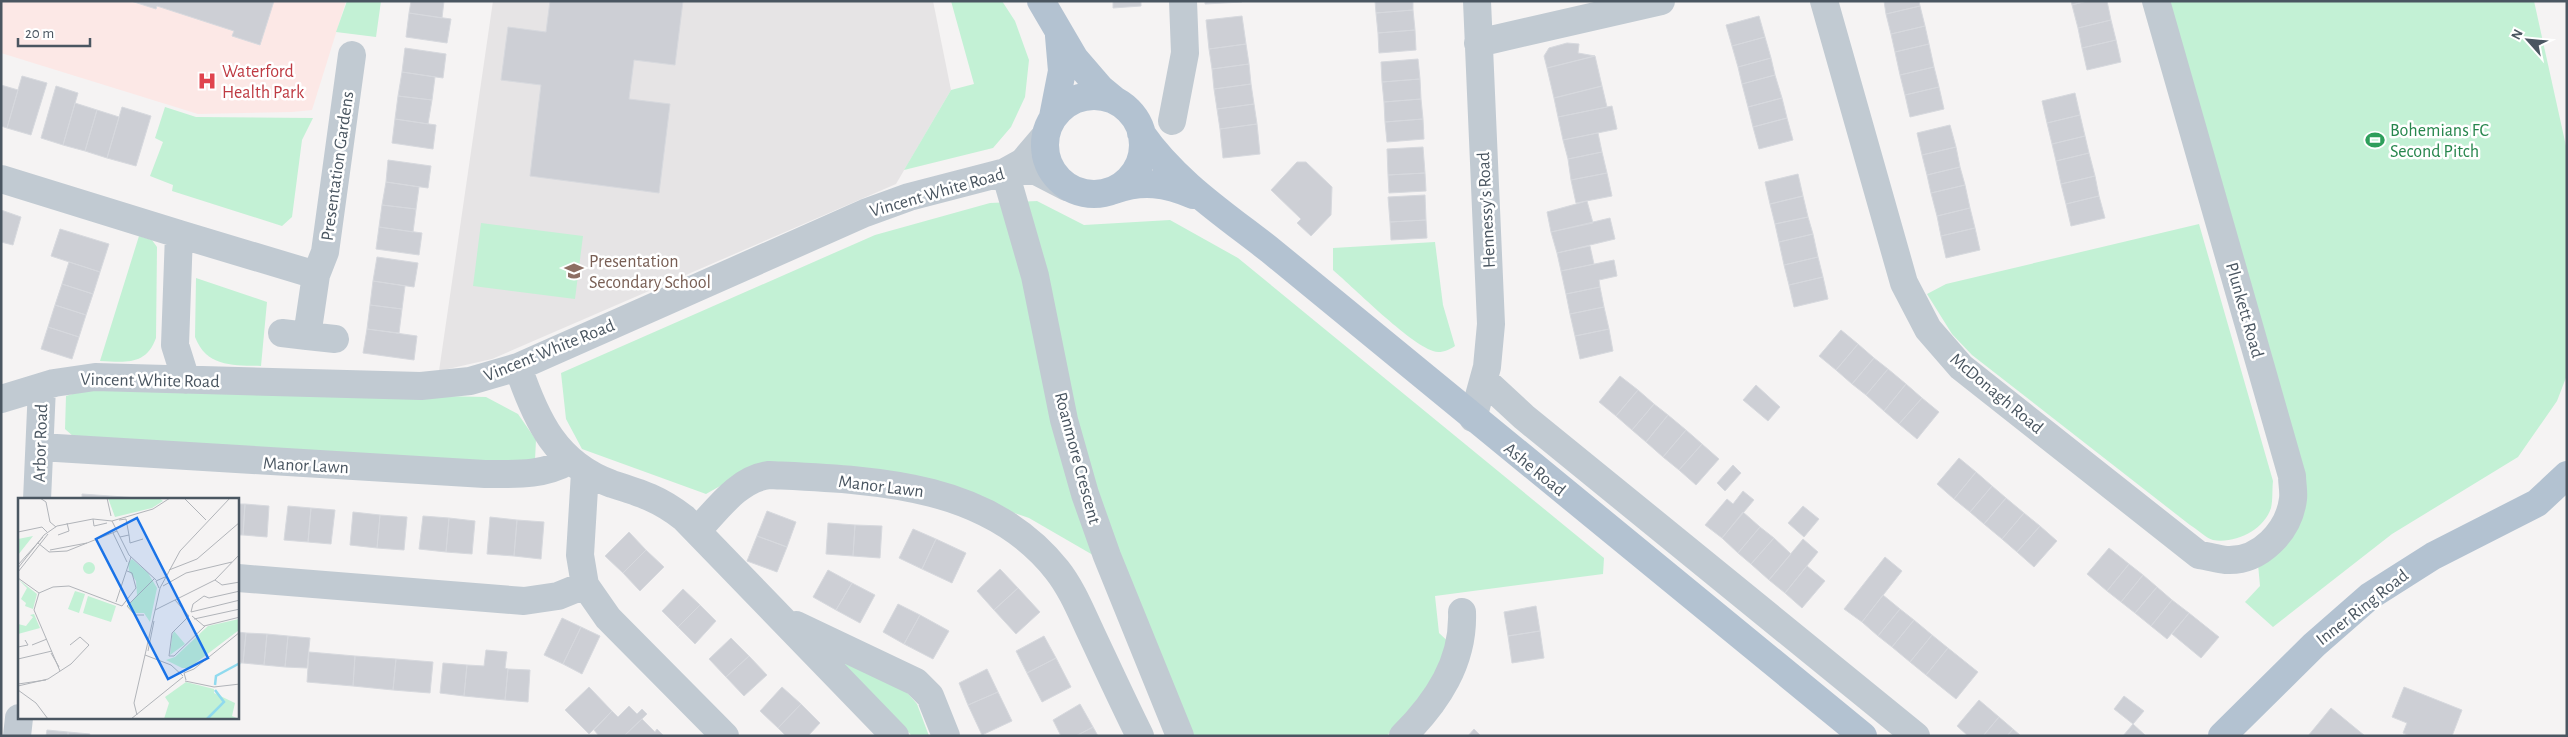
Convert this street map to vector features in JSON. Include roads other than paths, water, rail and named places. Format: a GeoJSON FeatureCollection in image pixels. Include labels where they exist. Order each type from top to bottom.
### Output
{"type":"FeatureCollection","features":[{"type":"Feature","properties":{"kind":"main road"},"geometry":{"type":"LineString","coordinates":[[1041,1],[1056,25],[1084,70],[1132,115],[1141,133],[1143,144],[1139,163],[1129,179],[1113,190],[1095,194],[1076,191],[1067,187],[1060,181],[1045,156],[1049,127],[1062,71],[1061,46],[1056,25]]}},
{"type":"Feature","properties":{"kind":"main road"},"geometry":{"type":"LineString","coordinates":[[1049,127],[1068,103],[1087,96],[1108,98],[1117,102]]}},
{"type":"Feature","properties":{"kind":"main road","name":"Ashe Road"},"geometry":{"type":"LineString","coordinates":[[1141,133],[1161,160],[1208,202],[1270,250],[1863,736]]}},
{"type":"Feature","properties":{"kind":"main road","name":"Ashe Road"},"geometry":{"type":"LineString","coordinates":[[1113,190],[1131,184],[1152,183],[1175,188],[1208,202]]}},
{"type":"Feature","properties":{"kind":"main road","name":"Inner Ring Road"},"geometry":{"type":"LineString","coordinates":[[2222,736],[2314,645],[2370,596],[2433,556],[2526,510],[2548,494],[2567,475]]}},
{"type":"Feature","properties":{"kind":"main road","name":"Inner Ring Road"},"geometry":{"type":"LineString","coordinates":[[2526,510],[2567,499]]}},
{"type":"Feature","properties":{"kind":"street"},"geometry":{"type":"LineString","coordinates":[[1172,121],[1185,53],[1183,1]]}},
{"type":"Feature","properties":{"kind":"street","name":"Hennessy's Road"},"geometry":{"type":"LineString","coordinates":[[1474,418],[1490,347],[1491,306],[1477,1]]}},
{"type":"Feature","properties":{"kind":"street"},"geometry":{"type":"LineString","coordinates":[[1478,43],[1661,1]]}},
{"type":"Feature","properties":{"kind":"street","name":"McDonagh Road"},"geometry":{"type":"LineString","coordinates":[[1824,1],[1904,283],[1928,329],[1961,367],[2199,555]]}},
{"type":"Feature","properties":{"kind":"street","name":"Plunkett Road"},"geometry":{"type":"LineString","coordinates":[[2156,1],[2292,476],[2293,499],[2287,521],[2273,541],[2253,554],[2228,560],[2199,555]]}},
{"type":"Feature","properties":{"kind":"street","name":"Presentation Gardens"},"geometry":{"type":"LineString","coordinates":[[335,340],[295,335],[325,252],[352,55]]}},
{"type":"Feature","properties":{"kind":"street"},"geometry":{"type":"LineString","coordinates":[[1005,172],[1023,162],[1049,127]]}},
{"type":"Feature","properties":{"kind":"street","name":"Vincent White Road"},"geometry":{"type":"LineString","coordinates":[[1,399],[86,377],[421,386],[470,381],[518,367],[865,213],[909,197],[1019,170],[1036,172],[1067,187]]}},
{"type":"Feature","properties":{"kind":"street","name":"Roanmore Crescent"},"geometry":{"type":"LineString","coordinates":[[1005,172],[1035,276],[1064,420],[1085,494],[1107,556],[1180,736]]}},
{"type":"Feature","properties":{"kind":"street"},"geometry":{"type":"LineString","coordinates":[[1,179],[316,275]]}},
{"type":"Feature","properties":{"kind":"street"},"geometry":{"type":"LineString","coordinates":[[179,234],[175,345],[186,380]]}},
{"type":"Feature","properties":{"kind":"street"},"geometry":{"type":"LineString","coordinates":[[157,378],[175,345]]}},
{"type":"Feature","properties":{"kind":"street"},"geometry":{"type":"LineString","coordinates":[[518,367],[540,420],[577,466],[655,498],[674,510],[697,531],[895,736]]}},
{"type":"Feature","properties":{"kind":"street"},"geometry":{"type":"LineString","coordinates":[[1484,380],[1524,417],[1916,736]]}},
{"type":"Feature","properties":{"kind":"street","name":"Arbor Road"},"geometry":{"type":"LineString","coordinates":[[37,498],[42,387]]}},
{"type":"Feature","properties":{"kind":"street","name":"Manor Lawn"},"geometry":{"type":"LineString","coordinates":[[40,447],[485,474],[536,473],[577,466]]}},
{"type":"Feature","properties":{"kind":"street"},"geometry":{"type":"LineString","coordinates":[[577,466],[580,556],[585,585],[608,618],[725,736]]}},
{"type":"Feature","properties":{"kind":"street","name":"Manor Lawn"},"geometry":{"type":"LineString","coordinates":[[697,531],[740,488],[755,478],[769,475],[908,486],[942,495],[979,510],[1024,537],[1058,571],[1073,596],[1140,736]]}},
{"type":"Feature","properties":{"kind":"street"},"geometry":{"type":"LineString","coordinates":[[239,578],[512,601],[546,599],[585,585]]}},
{"type":"Feature","properties":{"kind":"street"},"geometry":{"type":"LineString","coordinates":[[1403,736],[1427,710],[1452,669],[1462,639],[1462,612]]}},
{"type":"Feature","properties":{"kind":"street"},"geometry":{"type":"LineString","coordinates":[[782,618],[916,682],[930,696],[946,736]]}},
{"type":"Feature","properties":{"kind":"street"},"geometry":{"type":"LineString","coordinates":[[1763,654],[1776,621]]}},
{"type":"Feature","properties":{"kind":"street"},"geometry":{"type":"LineString","coordinates":[[17,736],[19,720]]}},
{"type":"Feature","properties":{"kind":"place","name":"Waterford Health Park"},"geometry":{"type":"Point","coordinates":[207,81]}},
{"type":"Feature","properties":{"kind":"place","name":"Bohemians FC Second Pitch"},"geometry":{"type":"Point","coordinates":[2375,140]}},
{"type":"Feature","properties":{"kind":"place","name":"Presentation Secondary School"},"geometry":{"type":"Point","coordinates":[574,271]}}]}
